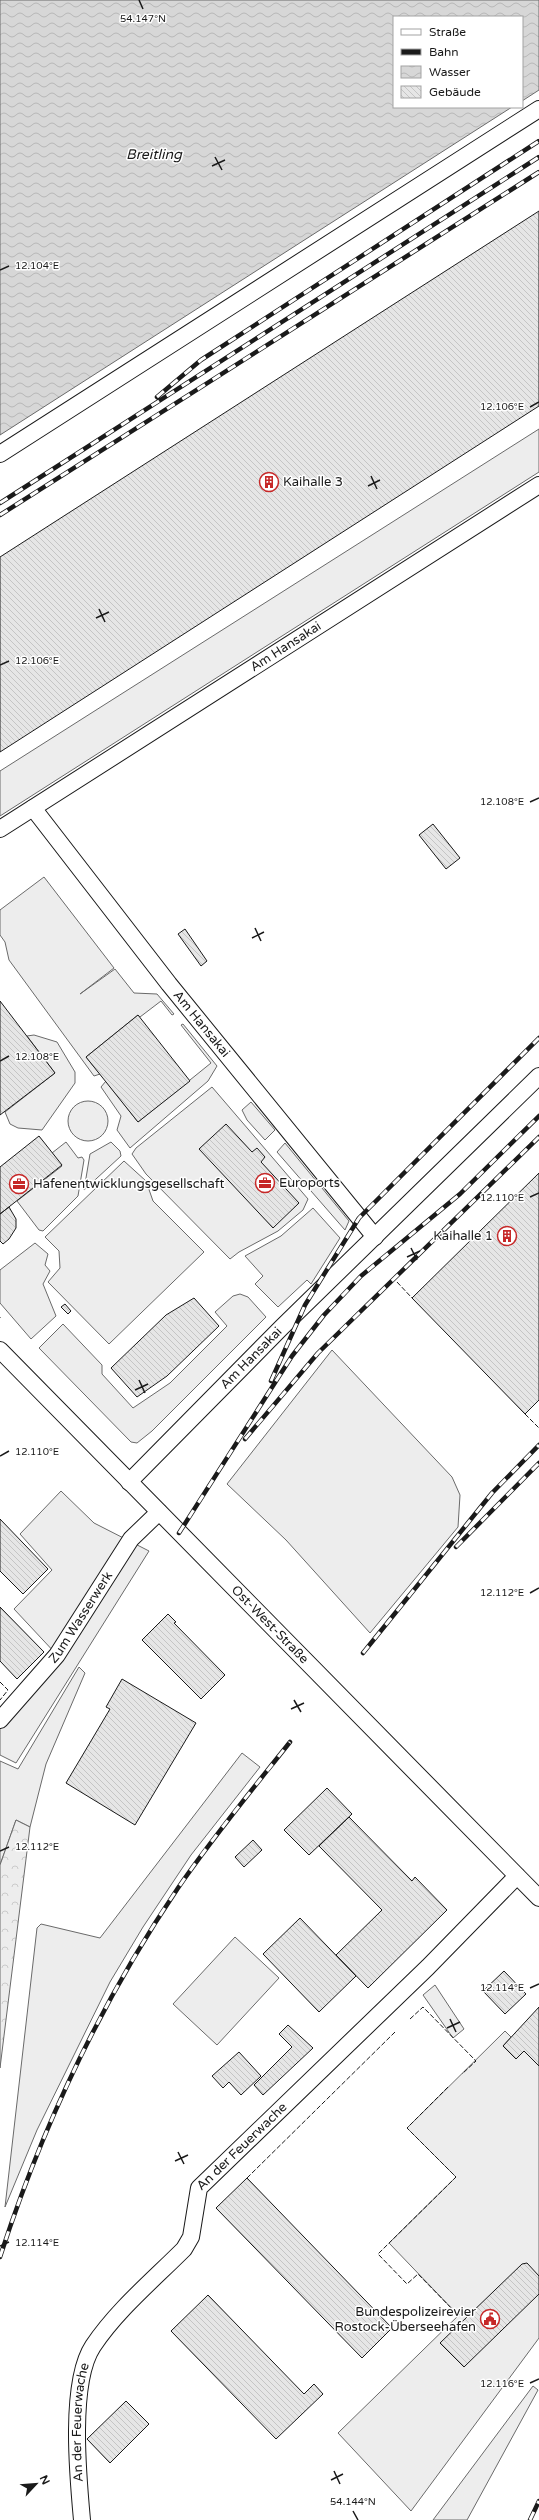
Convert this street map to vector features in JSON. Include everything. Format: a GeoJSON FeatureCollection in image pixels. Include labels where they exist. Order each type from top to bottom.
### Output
{"type":"FeatureCollection","features":[{"type":"Feature","properties":{"kind":"street"},"geometry":{"type":"LineString","coordinates":[[0,454],[539,109]]}},
{"type":"Feature","properties":{"kind":"street","name":"Am Hansakai"},"geometry":{"type":"LineString","coordinates":[[0,829],[539,486]]}},
{"type":"Feature","properties":{"kind":"street","name":"Am Hansakai"},"geometry":{"type":"LineString","coordinates":[[33,808],[169,984],[375,1237]]}},
{"type":"Feature","properties":{"kind":"street","name":"Am Hansakai"},"geometry":{"type":"LineString","coordinates":[[129,1482],[539,1076]]}},
{"type":"Feature","properties":{"kind":"street","name":"Ost-West-Straße"},"geometry":{"type":"LineString","coordinates":[[0,1350],[539,1898]]}},
{"type":"Feature","properties":{"kind":"street","name":"Zum Wasserwerk"},"geometry":{"type":"LineString","coordinates":[[0,1720],[57,1655],[131,1540],[159,1512]]}},
{"type":"Feature","properties":{"kind":"street","name":"An der Feuerwache"},"geometry":{"type":"LineString","coordinates":[[82,2520],[78,2478],[78,2410],[84,2364],[92,2347],[112,2322],[184,2249],[191,2237],[198,2188],[428,1967],[517,1876]]}},
{"type":"Feature","properties":{"kind":"shaded area"},"geometry":{"type":"Polygon","coordinates":[[[539,429],[539,472],[0,816],[0,771],[539,429]]]}},
{"type":"Feature","properties":{"kind":"shaded area"},"geometry":{"type":"Polygon","coordinates":[[[44,877],[114,968],[80,994],[115,969],[134,993],[157,994],[174,1014],[172,1015],[161,1001],[140,1017],[138,1015],[86,1057],[100,1074],[94,1076],[9,960],[5,942],[0,935],[0,910],[44,877]]]}},
{"type":"Feature","properties":{"kind":"shaded area"},"geometry":{"type":"Polygon","coordinates":[[[183,1024],[217,1066],[208,1081],[130,1148],[117,1130],[121,1116],[101,1087],[106,1081],[138,1122],[211,1063],[181,1025],[183,1024]]]}},
{"type":"Feature","properties":{"kind":"shaded area"},"geometry":{"type":"Polygon","coordinates":[[[34,1035],[57,1042],[75,1072],[75,1083],[42,1130],[18,1128],[10,1124],[5,1112],[55,1073],[27,1036],[34,1035]]]}},
{"type":"Feature","properties":{"kind":"shaded area"},"geometry":{"type":"Polygon","coordinates":[[[212,1087],[308,1199],[303,1210],[278,1231],[239,1252],[230,1259],[146,1174],[132,1154],[136,1148],[212,1087]]]}},
{"type":"Feature","properties":{"kind":"shaded area"},"geometry":{"type":"Polygon","coordinates":[[[84,1101],[92,1101],[99,1104],[105,1110],[108,1121],[105,1132],[99,1138],[92,1141],[84,1141],[77,1138],[71,1132],[68,1125],[68,1117],[71,1110],[77,1104],[84,1101]]]}},
{"type":"Feature","properties":{"kind":"shaded area"},"geometry":{"type":"Polygon","coordinates":[[[251,1102],[275,1130],[265,1140],[247,1120],[242,1110],[251,1102]]]}},
{"type":"Feature","properties":{"kind":"shaded area"},"geometry":{"type":"Polygon","coordinates":[[[66,1142],[78,1158],[82,1157],[84,1160],[78,1196],[43,1231],[39,1230],[17,1201],[62,1166],[52,1153],[66,1142]]]}},
{"type":"Feature","properties":{"kind":"shaded area"},"geometry":{"type":"Polygon","coordinates":[[[111,1142],[120,1151],[121,1156],[84,1190],[90,1154],[111,1142]]]}},
{"type":"Feature","properties":{"kind":"shaded area"},"geometry":{"type":"Polygon","coordinates":[[[285,1143],[349,1221],[345,1230],[277,1152],[285,1143]]]}},
{"type":"Feature","properties":{"kind":"shaded area"},"geometry":{"type":"Polygon","coordinates":[[[124,1161],[146,1181],[153,1201],[204,1252],[109,1344],[48,1282],[60,1268],[59,1251],[45,1237],[124,1161]]]}},
{"type":"Feature","properties":{"kind":"shaded area"},"geometry":{"type":"Polygon","coordinates":[[[313,1208],[340,1238],[311,1284],[307,1280],[278,1307],[255,1284],[263,1276],[245,1256],[281,1236],[313,1208]]]}},
{"type":"Feature","properties":{"kind":"shaded area"},"geometry":{"type":"Polygon","coordinates":[[[35,1243],[48,1254],[45,1265],[50,1271],[43,1284],[56,1316],[31,1339],[0,1303],[0,1270],[35,1243]]]}},
{"type":"Feature","properties":{"kind":"shaded area"},"geometry":{"type":"Polygon","coordinates":[[[240,1294],[248,1297],[266,1317],[152,1431],[137,1443],[131,1442],[39,1348],[63,1324],[102,1365],[102,1374],[133,1408],[170,1383],[227,1326],[215,1312],[233,1296],[240,1294]]]}},
{"type":"Feature","properties":{"kind":"shaded area"},"geometry":{"type":"Polygon","coordinates":[[[332,1350],[452,1477],[460,1495],[458,1527],[370,1633],[286,1540],[227,1484],[332,1350]]]}},
{"type":"Feature","properties":{"kind":"shaded area"},"geometry":{"type":"Polygon","coordinates":[[[61,1491],[94,1523],[149,1551],[16,1763],[0,1755],[0,1720],[57,1655],[14,1609],[52,1570],[20,1534],[61,1491]]]}},
{"type":"Feature","properties":{"kind":"shaded area"},"geometry":{"type":"Polygon","coordinates":[[[79,1667],[85,1673],[46,1764],[30,1827],[16,1820],[0,1865],[0,1761],[18,1769],[79,1667]]]}},
{"type":"Feature","properties":{"kind":"shaded area"},"geometry":{"type":"Polygon","coordinates":[[[242,1753],[260,1767],[191,1855],[143,1927],[110,1982],[37,2130],[5,2207],[37,1928],[41,1924],[100,1938],[242,1753]]]}},
{"type":"Feature","properties":{"kind":"shaded area"},"geometry":{"type":"Polygon","coordinates":[[[235,1937],[279,1978],[217,2045],[173,2004],[235,1937]]]}},
{"type":"Feature","properties":{"kind":"shaded area"},"geometry":{"type":"Polygon","coordinates":[[[435,1985],[464,2029],[453,2038],[423,1995],[435,1985]]]}},
{"type":"Feature","properties":{"kind":"shaded area"},"geometry":{"type":"Polygon","coordinates":[[[505,2031],[511,2037],[503,2046],[516,2059],[524,2051],[539,2066],[539,2338],[411,2511],[338,2433],[462,2312],[458,2315],[389,2243],[456,2177],[407,2128],[505,2031]]]}},
{"type":"Feature","properties":{"kind":"shaded area"},"geometry":{"type":"Polygon","coordinates":[[[533,2386],[538,2390],[467,2520],[433,2520],[533,2386]]]}},
{"type":"Feature","properties":{"kind":"green space"},"geometry":{"type":"Polygon","coordinates":[[[16,1820],[30,1827],[0,2068],[0,1865],[16,1820]]]}},
{"type":"Feature","properties":{"kind":"water","name":"Breitling"},"geometry":{"type":"Polygon","coordinates":[[[0,0],[539,0],[539,90],[523,100],[523,16],[393,16],[393,108],[510,108],[0,435],[0,0]]]}},
{"type":"Feature","properties":{"kind":"building","name":"Kaihalle 3"},"geometry":{"type":"Polygon","coordinates":[[[539,211],[539,406],[0,752],[0,557],[539,211]]]}},
{"type":"Feature","properties":{"kind":"building"},"geometry":{"type":"Polygon","coordinates":[[[433,824],[460,858],[446,869],[419,835],[433,824]]]}},
{"type":"Feature","properties":{"kind":"building"},"geometry":{"type":"Polygon","coordinates":[[[185,929],[207,961],[201,966],[178,934],[185,929]]]}},
{"type":"Feature","properties":{"kind":"building"},"geometry":{"type":"Polygon","coordinates":[[[0,1001],[55,1073],[0,1115],[0,1001]]]}},
{"type":"Feature","properties":{"kind":"building"},"geometry":{"type":"Polygon","coordinates":[[[138,1015],[190,1081],[138,1122],[86,1057],[138,1015]]]}},
{"type":"Feature","properties":{"kind":"building"},"geometry":{"type":"Polygon","coordinates":[[[226,1124],[252,1152],[257,1148],[265,1157],[261,1162],[299,1203],[273,1228],[199,1149],[226,1124]]]}},
{"type":"Feature","properties":{"kind":"building","name":"Hafenentwicklungsgesellschaft"},"geometry":{"type":"Polygon","coordinates":[[[39,1136],[62,1165],[0,1214],[0,1167],[39,1136]]]}},
{"type":"Feature","properties":{"kind":"building","name":"Kaihalle 1"},"geometry":{"type":"Polygon","coordinates":[[[539,1173],[539,1400],[525,1414],[412,1298],[539,1173]]]}},
{"type":"Feature","properties":{"kind":"building"},"geometry":{"type":"Polygon","coordinates":[[[9,1207],[16,1219],[16,1228],[9,1239],[3,1244],[0,1241],[0,1214],[9,1207]]]}},
{"type":"Feature","properties":{"kind":"building"},"geometry":{"type":"Polygon","coordinates":[[[194,1298],[219,1326],[167,1376],[137,1397],[111,1368],[166,1315],[194,1298]]]}},
{"type":"Feature","properties":{"kind":"building"},"geometry":{"type":"Polygon","coordinates":[[[65,1304],[71,1311],[68,1314],[61,1307],[65,1304]]]}},
{"type":"Feature","properties":{"kind":"building"},"geometry":{"type":"Polygon","coordinates":[[[0,1519],[48,1569],[23,1594],[0,1571],[0,1519]]]}},
{"type":"Feature","properties":{"kind":"building"},"geometry":{"type":"Polygon","coordinates":[[[0,1607],[44,1652],[17,1679],[0,1661],[0,1607]]]}},
{"type":"Feature","properties":{"kind":"building"},"geometry":{"type":"Polygon","coordinates":[[[168,1614],[176,1622],[174,1623],[225,1675],[201,1699],[142,1640],[168,1614]]]}},
{"type":"Feature","properties":{"kind":"building"},"geometry":{"type":"Polygon","coordinates":[[[122,1679],[196,1723],[135,1825],[66,1783],[110,1709],[106,1707],[122,1679]]]}},
{"type":"Feature","properties":{"kind":"building"},"geometry":{"type":"Polygon","coordinates":[[[327,1788],[352,1814],[309,1855],[284,1830],[327,1788]]]}},
{"type":"Feature","properties":{"kind":"building"},"geometry":{"type":"Polygon","coordinates":[[[349,1817],[412,1881],[415,1877],[447,1910],[368,1988],[336,1955],[382,1910],[319,1846],[349,1817]]]}},
{"type":"Feature","properties":{"kind":"building"},"geometry":{"type":"Polygon","coordinates":[[[253,1840],[262,1850],[244,1867],[235,1857],[253,1840]]]}},
{"type":"Feature","properties":{"kind":"building"},"geometry":{"type":"Polygon","coordinates":[[[300,1918],[356,1976],[319,2012],[263,1954],[300,1918]]]}},
{"type":"Feature","properties":{"kind":"building"},"geometry":{"type":"Polygon","coordinates":[[[504,1971],[526,1994],[505,2014],[483,1991],[504,1971]]]}},
{"type":"Feature","properties":{"kind":"building"},"geometry":{"type":"Polygon","coordinates":[[[539,2007],[539,2066],[524,2051],[516,2059],[503,2046],[539,2007]]]}},
{"type":"Feature","properties":{"kind":"building"},"geometry":{"type":"Polygon","coordinates":[[[288,2025],[313,2048],[263,2095],[254,2085],[292,2047],[279,2034],[288,2025]]]}},
{"type":"Feature","properties":{"kind":"building"},"geometry":{"type":"Polygon","coordinates":[[[239,2052],[261,2076],[241,2095],[229,2082],[223,2088],[212,2076],[239,2052]]]}},
{"type":"Feature","properties":{"kind":"building"},"geometry":{"type":"Polygon","coordinates":[[[247,2178],[392,2328],[362,2358],[216,2208],[247,2178]]]}},
{"type":"Feature","properties":{"kind":"building","name":"Bundespolizeirevier Rostock-Überseehafen"},"geometry":{"type":"Polygon","coordinates":[[[527,2263],[539,2276],[539,2294],[464,2367],[440,2343],[522,2264],[527,2263]]]}},
{"type":"Feature","properties":{"kind":"building"},"geometry":{"type":"Polygon","coordinates":[[[208,2295],[304,2394],[314,2384],[323,2394],[276,2439],[171,2331],[208,2295]]]}},
{"type":"Feature","properties":{"kind":"building"},"geometry":{"type":"Polygon","coordinates":[[[126,2401],[149,2424],[110,2463],[87,2439],[126,2401]]]}},
{"type":"Feature","properties":{"kind":"railway"},"geometry":{"type":"LineString","coordinates":[[157,397],[201,360],[539,141]]}},
{"type":"Feature","properties":{"kind":"railway"},"geometry":{"type":"LineString","coordinates":[[0,503],[539,157]]}},
{"type":"Feature","properties":{"kind":"railway"},"geometry":{"type":"LineString","coordinates":[[0,515],[539,172]]}},
{"type":"Feature","properties":{"kind":"railway"},"geometry":{"type":"LineString","coordinates":[[271,1381],[305,1305],[359,1218],[539,1038]]}},
{"type":"Feature","properties":{"kind":"railway"},"geometry":{"type":"LineString","coordinates":[[179,1533],[292,1356],[324,1315],[361,1276],[460,1194],[539,1116]]}},
{"type":"Feature","properties":{"kind":"railway"},"geometry":{"type":"LineString","coordinates":[[245,1439],[318,1353],[539,1137]]}},
{"type":"Feature","properties":{"kind":"railway"},"geometry":{"type":"LineString","coordinates":[[363,1653],[492,1493],[539,1445]]}},
{"type":"Feature","properties":{"kind":"railway"},"geometry":{"type":"LineString","coordinates":[[456,1547],[539,1463]]}},
{"type":"Feature","properties":{"kind":"railway"},"geometry":{"type":"LineString","coordinates":[[0,2257],[17,2208],[54,2113],[76,2066],[124,1975],[150,1931],[191,1869],[290,1742]]}},
{"type":"Feature","properties":{"kind":"railway"},"geometry":{"type":"LineString","coordinates":[[530,2520],[539,2501]]}},
{"type":"Feature","properties":{"kind":"fence"},"geometry":{"type":"LineString","coordinates":[[397,1282],[412,1298]]}},
{"type":"Feature","properties":{"kind":"fence"},"geometry":{"type":"LineString","coordinates":[[525,1414],[539,1428]]}},
{"type":"Feature","properties":{"kind":"fence"},"geometry":{"type":"LineString","coordinates":[[0,1682],[8,1690],[0,1700]]}},
{"type":"Feature","properties":{"kind":"fence"},"geometry":{"type":"LineString","coordinates":[[410,2019],[423,2007],[476,2061],[462,2074]]}},
{"type":"Feature","properties":{"kind":"fence"},"geometry":{"type":"LineString","coordinates":[[247,2178],[395,2032]]}},
{"type":"Feature","properties":{"kind":"fence"},"geometry":{"type":"LineString","coordinates":[[448,2087],[407,2128],[456,2177],[378,2254],[407,2284],[418,2274],[458,2315]]}},
{"type":"Feature","properties":{"kind":"place","name":"Kaihalle 3"},"geometry":{"type":"Point","coordinates":[269,482]}},
{"type":"Feature","properties":{"kind":"place","name":"Euroports"},"geometry":{"type":"Point","coordinates":[265,1183]}},
{"type":"Feature","properties":{"kind":"place","name":"Hafenentwicklungsgesellschaft"},"geometry":{"type":"Point","coordinates":[19,1184]}},
{"type":"Feature","properties":{"kind":"place","name":"Kaihalle 1"},"geometry":{"type":"Point","coordinates":[507,1236]}},
{"type":"Feature","properties":{"kind":"place","name":"Bundespolizeirevier Rostock-Überseehafen"},"geometry":{"type":"Point","coordinates":[490,2319]}}]}
